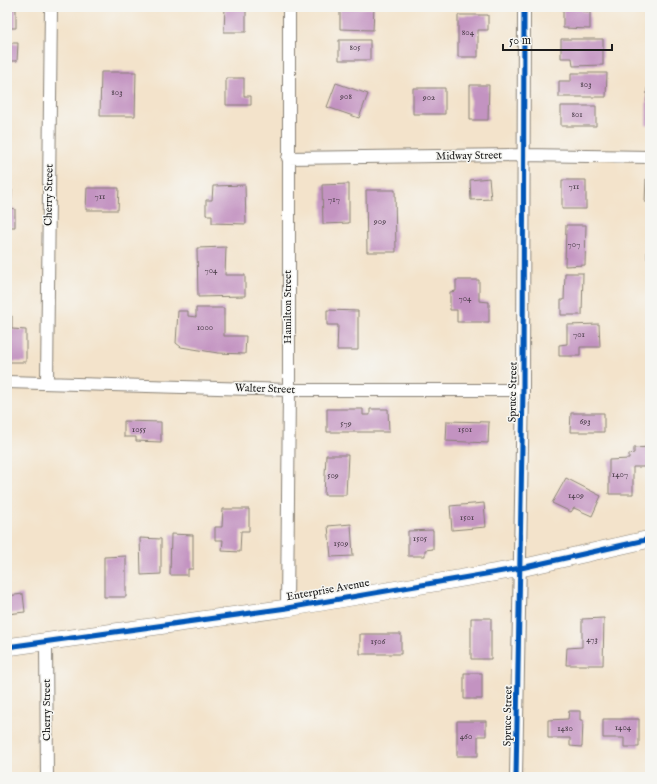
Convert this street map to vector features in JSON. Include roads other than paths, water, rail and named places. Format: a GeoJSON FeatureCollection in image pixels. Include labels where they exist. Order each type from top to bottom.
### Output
{"type":"FeatureCollection","features":[{"type":"Feature","properties":{"kind":"street","name":"Cherry Street"},"geometry":{"type":"LineString","coordinates":[[47,382],[51,7]]}},
{"type":"Feature","properties":{"kind":"street","name":"Hamilton Street"},"geometry":{"type":"LineString","coordinates":[[287,608],[289,390],[289,7]]}},
{"type":"Feature","properties":{"kind":"street","name":"Spruce Street"},"geometry":{"type":"LineString","coordinates":[[516,777],[521,568],[523,390],[524,7]]}},
{"type":"Feature","properties":{"kind":"street","name":"Midway Street"},"geometry":{"type":"LineString","coordinates":[[288,158],[524,156],[650,157]]}},
{"type":"Feature","properties":{"kind":"street","name":"Walter Street"},"geometry":{"type":"LineString","coordinates":[[7,382],[289,390],[523,390]]}},
{"type":"Feature","properties":{"kind":"street","name":"Enterprise Avenue"},"geometry":{"type":"LineString","coordinates":[[7,647],[287,608],[521,568],[650,539]]}},
{"type":"Feature","properties":{"kind":"street","name":"Cherry Street"},"geometry":{"type":"LineString","coordinates":[[46,642],[47,777]]}}]}
